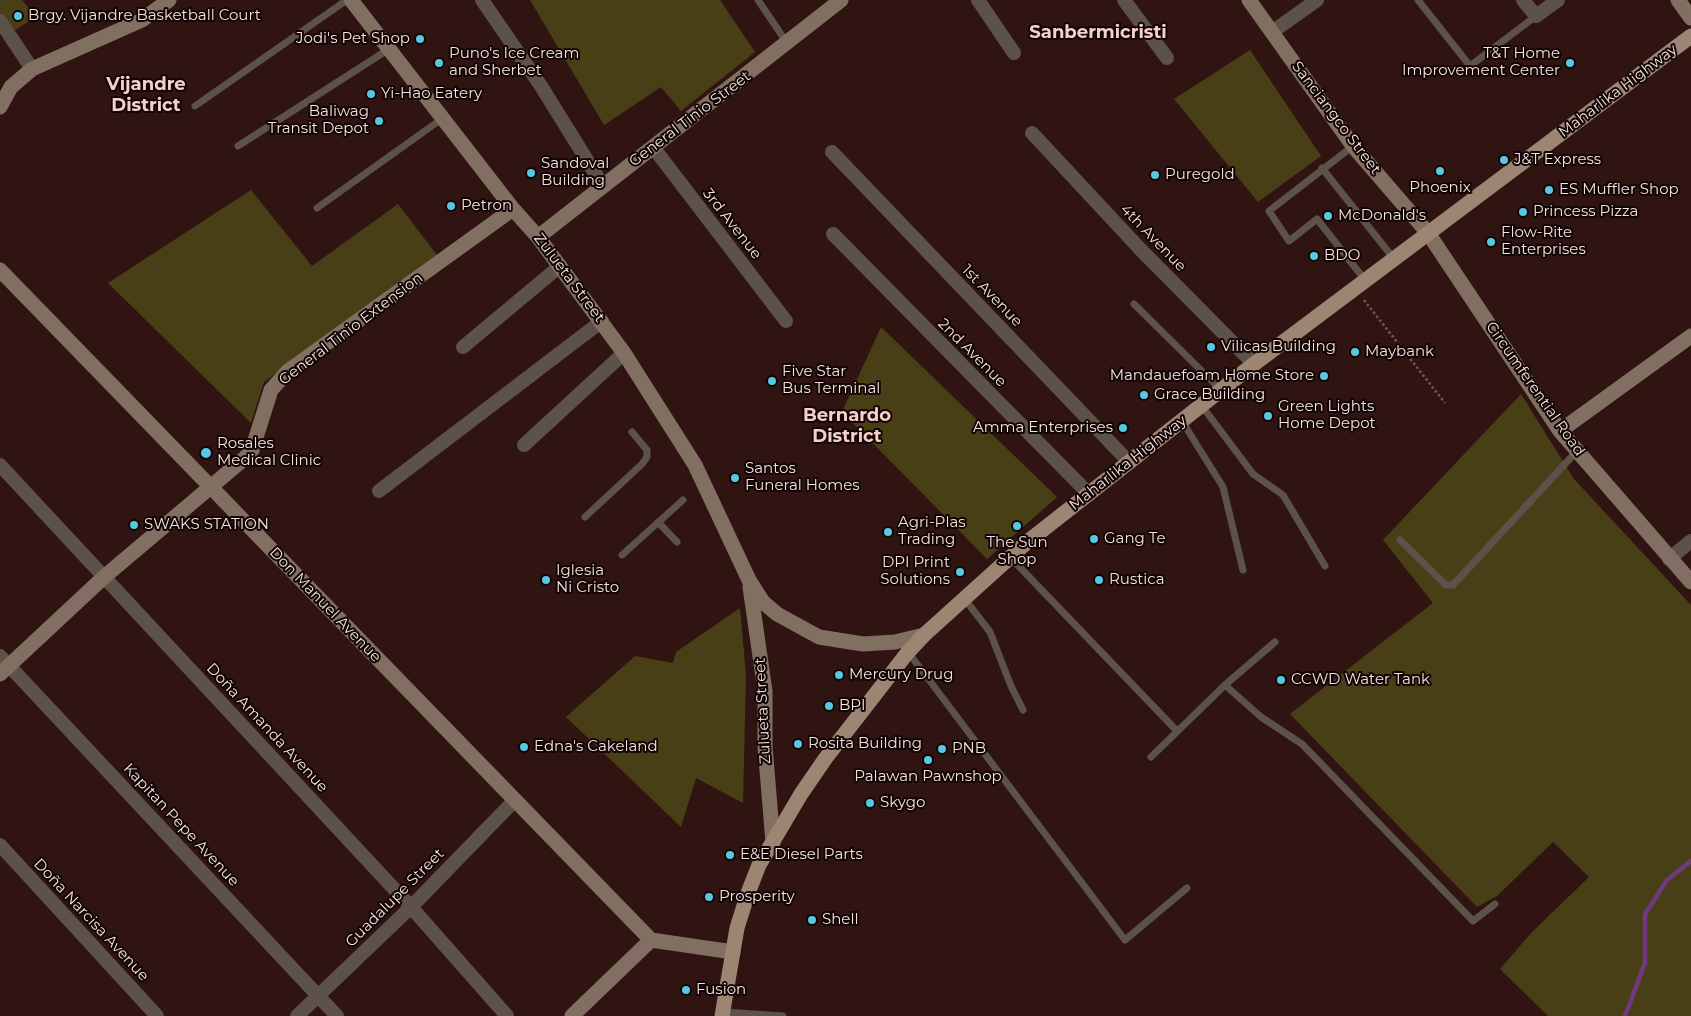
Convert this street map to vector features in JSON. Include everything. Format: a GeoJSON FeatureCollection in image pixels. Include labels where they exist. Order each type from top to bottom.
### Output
{"type":"FeatureCollection","features":[{"type":"Feature","properties":{"kind":"main road","name":"Maharlika Highway"},"geometry":{"type":"LineString","coordinates":[[722,1014],[733,952],[748,893],[760,865],[801,794],[825,759],[908,652],[924,635],[1010,557],[1254,364],[1691,36]]}},
{"type":"Feature","properties":{"kind":"street"},"geometry":{"type":"LineString","coordinates":[[0,107],[11,87],[32,69],[142,20],[169,0]]}},
{"type":"Feature","properties":{"kind":"street","name":"Zulueta Street"},"geometry":{"type":"LineString","coordinates":[[351,0],[513,209],[538,237],[624,353],[694,465],[748,580],[763,602],[777,614],[819,637],[864,644],[895,642],[924,635]]}},
{"type":"Feature","properties":{"kind":"street"},"geometry":{"type":"LineString","coordinates":[[482,0],[541,86],[602,186]]}},
{"type":"Feature","properties":{"kind":"street"},"geometry":{"type":"LineString","coordinates":[[978,0],[1014,53]]}},
{"type":"Feature","properties":{"kind":"street"},"geometry":{"type":"LineString","coordinates":[[1124,0],[1167,58]]}},
{"type":"Feature","properties":{"kind":"street","name":"Sanciangco Street"},"geometry":{"type":"LineString","coordinates":[[1249,0],[1353,146],[1428,233]]}},
{"type":"Feature","properties":{"kind":"street"},"geometry":{"type":"LineString","coordinates":[[1272,32],[1317,0]]}},
{"type":"Feature","properties":{"kind":"street"},"geometry":{"type":"LineString","coordinates":[[1523,0],[1536,16],[1558,0]]}},
{"type":"Feature","properties":{"kind":"street"},"geometry":{"type":"LineString","coordinates":[[1678,0],[1691,18]]}},
{"type":"Feature","properties":{"kind":"street","name":"General Tinio Street"},"geometry":{"type":"LineString","coordinates":[[538,237],[787,44],[839,1]]}},
{"type":"Feature","properties":{"kind":"street"},"geometry":{"type":"LineString","coordinates":[[0,22],[32,69]]}},
{"type":"Feature","properties":{"kind":"street","name":"4th Avenue"},"geometry":{"type":"LineString","coordinates":[[1032,133],[1141,250],[1254,364]]}},
{"type":"Feature","properties":{"kind":"street","name":"3rd Avenue"},"geometry":{"type":"LineString","coordinates":[[652,147],[786,321]]}},
{"type":"Feature","properties":{"kind":"street","name":"1st Avenue"},"geometry":{"type":"LineString","coordinates":[[832,152],[1129,462]]}},
{"type":"Feature","properties":{"kind":"street","name":"General Tinio Extension"},"geometry":{"type":"LineString","coordinates":[[3,665],[252,450],[271,390],[288,371],[513,209]]}},
{"type":"Feature","properties":{"kind":"street","name":"Circumferential Road"},"geometry":{"type":"LineString","coordinates":[[1428,233],[1560,431],[1669,559],[1691,582]]}},
{"type":"Feature","properties":{"kind":"street","name":"2nd Avenue"},"geometry":{"type":"LineString","coordinates":[[833,234],[1089,494]]}},
{"type":"Feature","properties":{"kind":"street"},"geometry":{"type":"LineString","coordinates":[[464,347],[560,266]]}},
{"type":"Feature","properties":{"kind":"street","name":"Don Manuel Avenue"},"geometry":{"type":"LineString","coordinates":[[0,270],[650,940]]}},
{"type":"Feature","properties":{"kind":"street"},"geometry":{"type":"LineString","coordinates":[[378,492],[602,321]]}},
{"type":"Feature","properties":{"kind":"street"},"geometry":{"type":"LineString","coordinates":[[1560,431],[1691,336]]}},
{"type":"Feature","properties":{"kind":"street"},"geometry":{"type":"LineString","coordinates":[[524,445],[624,353]]}},
{"type":"Feature","properties":{"kind":"street","name":"Doña Amanda Avenue"},"geometry":{"type":"LineString","coordinates":[[0,465],[412,907],[507,1016]]}},
{"type":"Feature","properties":{"kind":"street"},"geometry":{"type":"LineString","coordinates":[[1669,559],[1691,541]]}},
{"type":"Feature","properties":{"kind":"street","name":"Zulueta Street"},"geometry":{"type":"LineString","coordinates":[[748,580],[765,691],[765,746],[773,843]]}},
{"type":"Feature","properties":{"kind":"street","name":"Kapitan Pepe Avenue"},"geometry":{"type":"LineString","coordinates":[[3,665],[337,1016]]}},
{"type":"Feature","properties":{"kind":"street","name":"Guadalupe Street"},"geometry":{"type":"LineString","coordinates":[[297,1016],[412,907],[514,801]]}},
{"type":"Feature","properties":{"kind":"street","name":"Doña Narcisa Avenue"},"geometry":{"type":"LineString","coordinates":[[0,846],[157,1016]]}},
{"type":"Feature","properties":{"kind":"street"},"geometry":{"type":"LineString","coordinates":[[576,1015],[650,940],[733,952]]}},
{"type":"Feature","properties":{"kind":"lane"},"geometry":{"type":"LineString","coordinates":[[195,106],[347,0]]}},
{"type":"Feature","properties":{"kind":"lane"},"geometry":{"type":"LineString","coordinates":[[758,0],[787,44]]}},
{"type":"Feature","properties":{"kind":"lane"},"geometry":{"type":"LineString","coordinates":[[1418,0],[1470,66],[1536,16]]}},
{"type":"Feature","properties":{"kind":"lane"},"geometry":{"type":"LineString","coordinates":[[238,146],[389,49]]}},
{"type":"Feature","properties":{"kind":"lane"},"geometry":{"type":"LineString","coordinates":[[317,208],[443,118]]}},
{"type":"Feature","properties":{"kind":"lane"},"geometry":{"type":"LineString","coordinates":[[1353,146],[1322,168],[1269,211],[1289,241],[1317,219],[1360,284]]}},
{"type":"Feature","properties":{"kind":"lane"},"geometry":{"type":"LineString","coordinates":[[1322,168],[1394,259]]}},
{"type":"Feature","properties":{"kind":"lane"},"geometry":{"type":"LineString","coordinates":[[1134,304],[1222,391]]}},
{"type":"Feature","properties":{"kind":"lane"},"geometry":{"type":"LineString","coordinates":[[1202,406],[1253,474],[1283,496],[1325,566]]}},
{"type":"Feature","properties":{"kind":"lane"},"geometry":{"type":"LineString","coordinates":[[1182,421],[1223,487],[1243,570]]}},
{"type":"Feature","properties":{"kind":"lane"},"geometry":{"type":"LineString","coordinates":[[585,517],[642,464],[647,457],[647,450],[632,432]]}},
{"type":"Feature","properties":{"kind":"lane"},"geometry":{"type":"LineString","coordinates":[[1400,540],[1446,585],[1453,585],[1577,451]]}},
{"type":"Feature","properties":{"kind":"lane"},"geometry":{"type":"LineString","coordinates":[[622,555],[683,500]]}},
{"type":"Feature","properties":{"kind":"lane"},"geometry":{"type":"LineString","coordinates":[[658,522],[677,542]]}},
{"type":"Feature","properties":{"kind":"lane"},"geometry":{"type":"LineString","coordinates":[[1010,557],[1177,731]]}},
{"type":"Feature","properties":{"kind":"lane"},"geometry":{"type":"LineString","coordinates":[[964,597],[990,632],[1005,666],[1011,686],[1023,710]]}},
{"type":"Feature","properties":{"kind":"lane"},"geometry":{"type":"LineString","coordinates":[[1151,757],[1225,685],[1275,642]]}},
{"type":"Feature","properties":{"kind":"lane"},"geometry":{"type":"LineString","coordinates":[[908,652],[1126,940],[1187,888]]}},
{"type":"Feature","properties":{"kind":"lane"},"geometry":{"type":"LineString","coordinates":[[1225,685],[1261,717],[1302,744],[1473,921],[1495,904]]}},
{"type":"Feature","properties":{"kind":"lane"},"geometry":{"type":"LineString","coordinates":[[722,1014],[783,1016]]}},
{"type":"Feature","properties":{"kind":"path"},"geometry":{"type":"LineString","coordinates":[[1360,284],[1445,402]]}},
{"type":"Feature","properties":{"kind":"shaded area","name":"Brgy. Vijandre Basketball Court"},"geometry":{"type":"Polygon","coordinates":[[[0,0],[22,0],[36,17],[10,33],[0,15],[0,0]]]}},
{"type":"Feature","properties":{"kind":"shaded area"},"geometry":{"type":"Polygon","coordinates":[[[530,0],[720,0],[755,52],[681,111],[661,87],[604,125],[530,0]]]}},
{"type":"Feature","properties":{"kind":"shaded area"},"geometry":{"type":"Polygon","coordinates":[[[1250,50],[1321,156],[1258,202],[1174,99],[1250,50]]]}},
{"type":"Feature","properties":{"kind":"shaded area"},"geometry":{"type":"Polygon","coordinates":[[[251,190],[312,266],[398,204],[437,255],[264,382],[251,423],[108,283],[251,190]]]}},
{"type":"Feature","properties":{"kind":"shaded area"},"geometry":{"type":"Polygon","coordinates":[[[881,327],[1057,497],[987,559],[842,412],[881,327]]]}},
{"type":"Feature","properties":{"kind":"shaded area"},"geometry":{"type":"Polygon","coordinates":[[[1521,394],[1574,479],[1691,605],[1691,1016],[1548,1016],[1500,969],[1532,932],[1589,877],[1553,842],[1497,896],[1477,907],[1290,714],[1433,603],[1383,540],[1521,394]]]}},
{"type":"Feature","properties":{"kind":"shaded area"},"geometry":{"type":"Polygon","coordinates":[[[740,608],[746,675],[743,803],[696,778],[681,827],[566,717],[635,656],[673,663],[676,652],[740,608]]]}},
{"type":"Feature","properties":{"kind":"waterway"},"geometry":{"type":"LineString","coordinates":[[1625,1016],[1645,963],[1645,914],[1667,880],[1691,861]]}},
{"type":"Feature","properties":{"kind":"place","name":"Brgy. Vijandre Basketball Court"},"geometry":{"type":"Point","coordinates":[18,16]}},
{"type":"Feature","properties":{"kind":"place","name":"Jodi's Pet Shop"},"geometry":{"type":"Point","coordinates":[420,39]}},
{"type":"Feature","properties":{"kind":"place","name":"Puno's Ice Cream and Sherbet"},"geometry":{"type":"Point","coordinates":[439,63]}},
{"type":"Feature","properties":{"kind":"place","name":"T&T Home Improvement Center"},"geometry":{"type":"Point","coordinates":[1570,63]}},
{"type":"Feature","properties":{"kind":"place","name":"Yi-Hao Eatery"},"geometry":{"type":"Point","coordinates":[371,94]}},
{"type":"Feature","properties":{"kind":"place","name":"Baliwag Transit Depot"},"geometry":{"type":"Point","coordinates":[379,121]}},
{"type":"Feature","properties":{"kind":"place","name":"J&T Express"},"geometry":{"type":"Point","coordinates":[1504,160]}},
{"type":"Feature","properties":{"kind":"place","name":"Phoenix"},"geometry":{"type":"Point","coordinates":[1440,171]}},
{"type":"Feature","properties":{"kind":"place","name":"Sandoval Building"},"geometry":{"type":"Point","coordinates":[531,173]}},
{"type":"Feature","properties":{"kind":"place","name":"Puregold"},"geometry":{"type":"Point","coordinates":[1155,175]}},
{"type":"Feature","properties":{"kind":"place","name":"ES Muffler Shop"},"geometry":{"type":"Point","coordinates":[1549,190]}},
{"type":"Feature","properties":{"kind":"place","name":"Petron"},"geometry":{"type":"Point","coordinates":[451,206]}},
{"type":"Feature","properties":{"kind":"place","name":"Princess Pizza"},"geometry":{"type":"Point","coordinates":[1523,212]}},
{"type":"Feature","properties":{"kind":"place","name":"McDonald's"},"geometry":{"type":"Point","coordinates":[1328,216]}},
{"type":"Feature","properties":{"kind":"place","name":"Flow-Rite Enterprises"},"geometry":{"type":"Point","coordinates":[1491,242]}},
{"type":"Feature","properties":{"kind":"place","name":"BDO"},"geometry":{"type":"Point","coordinates":[1314,256]}},
{"type":"Feature","properties":{"kind":"place","name":"Vilicas Building"},"geometry":{"type":"Point","coordinates":[1211,347]}},
{"type":"Feature","properties":{"kind":"place","name":"Maybank"},"geometry":{"type":"Point","coordinates":[1355,352]}},
{"type":"Feature","properties":{"kind":"place","name":"Mandauefoam Home Store"},"geometry":{"type":"Point","coordinates":[1324,376]}},
{"type":"Feature","properties":{"kind":"place","name":"Five Star Bus Terminal"},"geometry":{"type":"Point","coordinates":[772,381]}},
{"type":"Feature","properties":{"kind":"place","name":"Grace Building"},"geometry":{"type":"Point","coordinates":[1144,395]}},
{"type":"Feature","properties":{"kind":"place","name":"Green Lights Home Depot"},"geometry":{"type":"Point","coordinates":[1268,416]}},
{"type":"Feature","properties":{"kind":"place","name":"Amma Enterprises"},"geometry":{"type":"Point","coordinates":[1123,428]}},
{"type":"Feature","properties":{"kind":"place","name":"Rosales Medical Clinic"},"geometry":{"type":"Point","coordinates":[206,453]}},
{"type":"Feature","properties":{"kind":"place","name":"Santos Funeral Homes"},"geometry":{"type":"Point","coordinates":[735,478]}},
{"type":"Feature","properties":{"kind":"place","name":"SWAKS STATION"},"geometry":{"type":"Point","coordinates":[134,525]}},
{"type":"Feature","properties":{"kind":"place","name":"The Sun Shop"},"geometry":{"type":"Point","coordinates":[1017,526]}},
{"type":"Feature","properties":{"kind":"place","name":"Agri-Plas Trading"},"geometry":{"type":"Point","coordinates":[888,532]}},
{"type":"Feature","properties":{"kind":"place","name":"Gang Te"},"geometry":{"type":"Point","coordinates":[1094,539]}},
{"type":"Feature","properties":{"kind":"place","name":"DPI Print Solutions"},"geometry":{"type":"Point","coordinates":[960,572]}},
{"type":"Feature","properties":{"kind":"place","name":"Iglesia Ni Cristo"},"geometry":{"type":"Point","coordinates":[546,580]}},
{"type":"Feature","properties":{"kind":"place","name":"Rustica"},"geometry":{"type":"Point","coordinates":[1099,580]}},
{"type":"Feature","properties":{"kind":"place","name":"Mercury Drug"},"geometry":{"type":"Point","coordinates":[839,675]}},
{"type":"Feature","properties":{"kind":"place","name":"CCWD Water Tank"},"geometry":{"type":"Point","coordinates":[1281,680]}},
{"type":"Feature","properties":{"kind":"place","name":"BPI"},"geometry":{"type":"Point","coordinates":[829,706]}},
{"type":"Feature","properties":{"kind":"place","name":"Rosita Building"},"geometry":{"type":"Point","coordinates":[798,744]}},
{"type":"Feature","properties":{"kind":"place","name":"Edna's Cakeland"},"geometry":{"type":"Point","coordinates":[524,747]}},
{"type":"Feature","properties":{"kind":"place","name":"PNB"},"geometry":{"type":"Point","coordinates":[942,749]}},
{"type":"Feature","properties":{"kind":"place","name":"Palawan Pawnshop"},"geometry":{"type":"Point","coordinates":[928,760]}},
{"type":"Feature","properties":{"kind":"place","name":"Skygo"},"geometry":{"type":"Point","coordinates":[870,803]}},
{"type":"Feature","properties":{"kind":"place","name":"E&E Diesel Parts"},"geometry":{"type":"Point","coordinates":[730,855]}},
{"type":"Feature","properties":{"kind":"place","name":"Prosperity"},"geometry":{"type":"Point","coordinates":[709,897]}},
{"type":"Feature","properties":{"kind":"place","name":"Shell"},"geometry":{"type":"Point","coordinates":[812,920]}},
{"type":"Feature","properties":{"kind":"place","name":"Fusion"},"geometry":{"type":"Point","coordinates":[686,990]}},
{"type":"Feature","properties":{"kind":"district","name":"Sanbermicristi"},"geometry":{"type":"Point","coordinates":[1098,33]}},
{"type":"Feature","properties":{"kind":"district","name":"Vijandre District"},"geometry":{"type":"Point","coordinates":[146,95]}},
{"type":"Feature","properties":{"kind":"district","name":"Bernardo District"},"geometry":{"type":"Point","coordinates":[847,426]}}]}
